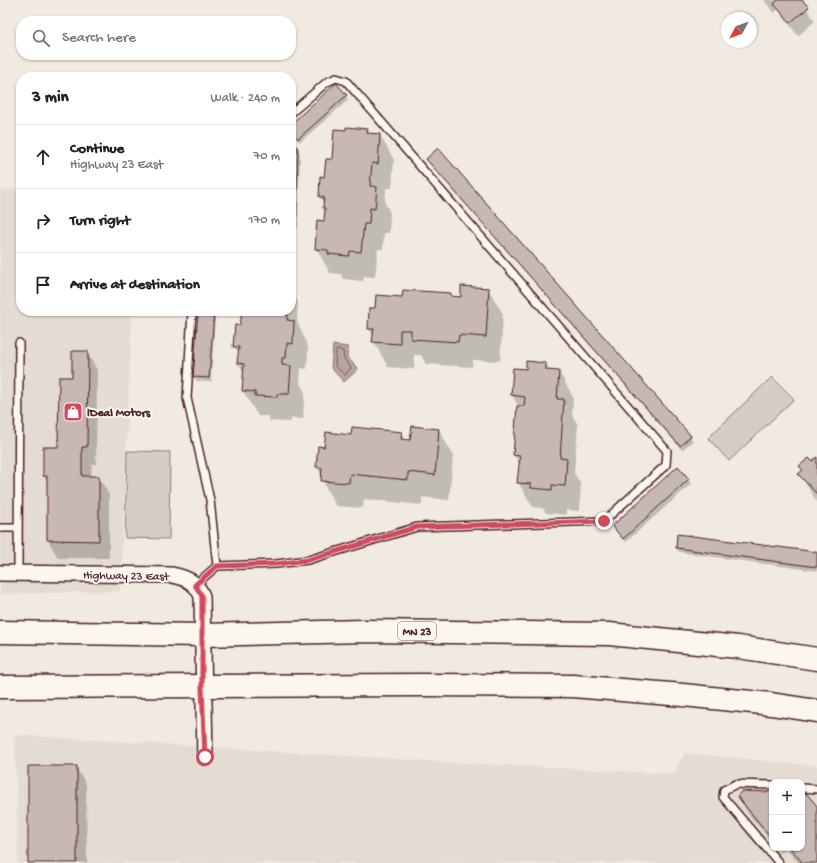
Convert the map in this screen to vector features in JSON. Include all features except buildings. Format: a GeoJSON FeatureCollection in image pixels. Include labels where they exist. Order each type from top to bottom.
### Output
{"type":"FeatureCollection","features":[{"type":"Feature","properties":{"kind":"highway","name":"MN 23"},"geometry":{"type":"LineString","coordinates":[[0,632],[202,635],[364,631],[609,634],[738,647],[817,659]]}},
{"type":"Feature","properties":{"kind":"highway"},"geometry":{"type":"LineString","coordinates":[[0,687],[414,685],[573,686],[771,704],[817,711]]}},
{"type":"Feature","properties":{"kind":"street","name":"Highway 23 East"},"geometry":{"type":"LineString","coordinates":[[0,573],[172,575],[191,581],[195,585]]}},
{"type":"Feature","properties":{"kind":"street"},"geometry":{"type":"LineString","coordinates":[[195,585],[202,596],[202,687],[205,757]]}},
{"type":"Feature","properties":{"kind":"lane"},"geometry":{"type":"LineString","coordinates":[[195,585],[217,566],[276,564],[308,560],[417,527],[604,521],[666,465],[667,451],[649,429],[569,340],[346,81],[336,78],[327,82],[296,109]]}},
{"type":"Feature","properties":{"kind":"lane"},"geometry":{"type":"LineString","coordinates":[[192,316],[187,398],[210,500],[217,566]]}},
{"type":"Feature","properties":{"kind":"lane"},"geometry":{"type":"LineString","coordinates":[[18,573],[19,343]]}},
{"type":"Feature","properties":{"kind":"lane"},"geometry":{"type":"LineString","coordinates":[[0,528],[18,528]]}},
{"type":"Feature","properties":{"kind":"lane"},"geometry":{"type":"LineString","coordinates":[[769,785],[736,784],[724,790],[723,797],[779,863]]}},
{"type":"Feature","properties":{"kind":"lane"},"geometry":{"type":"LineString","coordinates":[[805,788],[817,789]]}},
{"type":"Feature","properties":{"kind":"shaded area"},"geometry":{"type":"Polygon","coordinates":[[[16,189],[16,316],[132,316],[120,591],[0,594],[0,190],[16,189]]]}},
{"type":"Feature","properties":{"kind":"shaded area"},"geometry":{"type":"Polygon","coordinates":[[[772,377],[794,399],[729,461],[708,438],[772,377]]]}},
{"type":"Feature","properties":{"kind":"shaded area"},"geometry":{"type":"Polygon","coordinates":[[[127,451],[170,452],[169,539],[125,538],[127,451]]]}},
{"type":"Feature","properties":{"kind":"shaded area"},"geometry":{"type":"Polygon","coordinates":[[[15,735],[426,761],[674,774],[685,753],[817,766],[817,863],[18,863],[15,735]]]}},
{"type":"Feature","properties":{"kind":"water"},"geometry":{"type":"Polygon","coordinates":[[[333,345],[348,347],[347,357],[358,369],[344,382],[331,368],[333,345]]]}},
{"type":"Feature","properties":{"kind":"place","name":"iDeal Motors"},"geometry":{"type":"Point","coordinates":[73,412]}},
{"type":"Feature","properties":{"kind":"route"},"geometry":{"type":"LineString","coordinates":[[205,757],[202,687],[202,596],[195,585],[217,566],[276,564],[308,560],[417,527],[604,521]]}}]}
